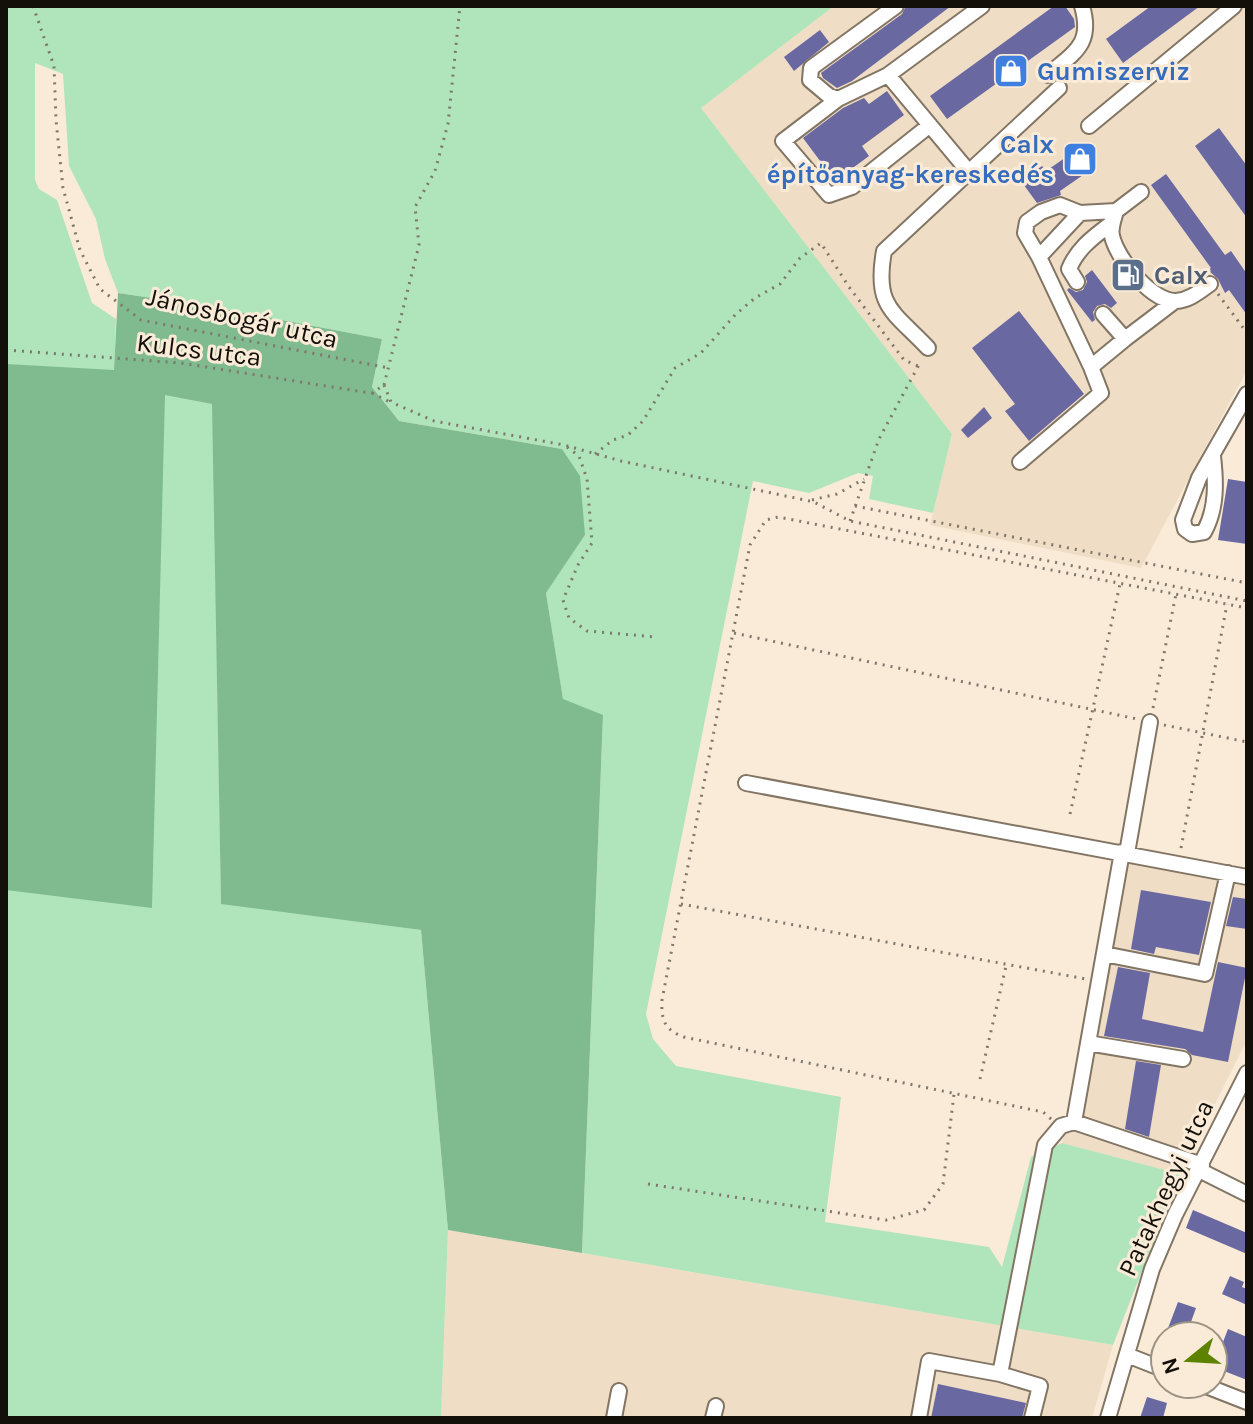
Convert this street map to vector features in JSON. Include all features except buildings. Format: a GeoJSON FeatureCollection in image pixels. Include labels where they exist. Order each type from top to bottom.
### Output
{"type":"FeatureCollection","features":[{"type":"Feature","properties":{"kind":"street"},"geometry":{"type":"LineString","coordinates":[[838,99],[829,96],[810,80],[811,68],[896,6]]}},
{"type":"Feature","properties":{"kind":"street"},"geometry":{"type":"LineString","coordinates":[[930,125],[852,187],[829,195],[783,141],[838,99],[888,75],[982,6]]}},
{"type":"Feature","properties":{"kind":"street"},"geometry":{"type":"LineString","coordinates":[[1048,75],[1082,47],[1086,25],[1082,6]]}},
{"type":"Feature","properties":{"kind":"street"},"geometry":{"type":"LineString","coordinates":[[1089,126],[1234,6]]}},
{"type":"Feature","properties":{"kind":"street"},"geometry":{"type":"LineString","coordinates":[[888,75],[969,172]]}},
{"type":"Feature","properties":{"kind":"street"},"geometry":{"type":"LineString","coordinates":[[928,348],[883,301],[879,276],[884,251],[1059,88]]}},
{"type":"Feature","properties":{"kind":"street"},"geometry":{"type":"LineString","coordinates":[[1077,282],[1069,269],[1073,257],[1141,192]]}},
{"type":"Feature","properties":{"kind":"street"},"geometry":{"type":"LineString","coordinates":[[1020,462],[1101,393],[1025,233],[1027,222],[1041,212],[1060,205],[1080,213],[1114,216]]}},
{"type":"Feature","properties":{"kind":"street"},"geometry":{"type":"LineString","coordinates":[[1039,257],[1080,213]]}},
{"type":"Feature","properties":{"kind":"street"},"geometry":{"type":"LineString","coordinates":[[1114,216],[1111,233],[1116,246],[1145,286],[1159,298],[1175,301],[1188,298],[1210,284]]}},
{"type":"Feature","properties":{"kind":"street"},"geometry":{"type":"LineString","coordinates":[[1091,367],[1175,301]]}},
{"type":"Feature","properties":{"kind":"street"},"geometry":{"type":"LineString","coordinates":[[1103,314],[1125,339]]}},
{"type":"Feature","properties":{"kind":"street"},"geometry":{"type":"LineString","coordinates":[[1213,456],[1215,481],[1211,516],[1204,532],[1192,534],[1185,529],[1183,520],[1199,478],[1247,394]]}},
{"type":"Feature","properties":{"kind":"street"},"geometry":{"type":"LineString","coordinates":[[1000,1374],[1045,1145],[1067,1124],[1088,1043],[1150,722]]}},
{"type":"Feature","properties":{"kind":"street"},"geometry":{"type":"LineString","coordinates":[[746,783],[1247,877]]}},
{"type":"Feature","properties":{"kind":"street"},"geometry":{"type":"LineString","coordinates":[[1104,954],[1205,974],[1228,873]]}},
{"type":"Feature","properties":{"kind":"street"},"geometry":{"type":"LineString","coordinates":[[1088,1043],[1183,1059]]}},
{"type":"Feature","properties":{"kind":"street","name":"Patakhegyi utca"},"geometry":{"type":"LineString","coordinates":[[1108,1418],[1152,1269],[1200,1167],[1240,1102],[1247,1073]]}},
{"type":"Feature","properties":{"kind":"street"},"geometry":{"type":"LineString","coordinates":[[1067,1124],[1200,1167],[1247,1194]]}},
{"type":"Feature","properties":{"kind":"street"},"geometry":{"type":"LineString","coordinates":[[1127,1355],[1149,1364]]}},
{"type":"Feature","properties":{"kind":"street"},"geometry":{"type":"LineString","coordinates":[[919,1418],[929,1361],[1000,1374],[1040,1386],[1032,1418]]}},
{"type":"Feature","properties":{"kind":"street"},"geometry":{"type":"LineString","coordinates":[[614,1418],[619,1391]]}},
{"type":"Feature","properties":{"kind":"path","name":"Jánosbogár utca"},"geometry":{"type":"LineString","coordinates":[[33,6],[54,66],[63,188],[80,250],[100,289],[141,320],[389,368]]}},
{"type":"Feature","properties":{"kind":"path"},"geometry":{"type":"LineString","coordinates":[[391,402],[384,385],[419,245],[415,207],[435,171],[448,124],[460,6]]}},
{"type":"Feature","properties":{"kind":"path"},"geometry":{"type":"LineString","coordinates":[[595,454],[613,440],[628,435],[643,421],[675,368],[701,353],[736,314],[755,298],[780,284],[800,258],[821,243],[849,287],[904,360],[918,366]]}},
{"type":"Feature","properties":{"kind":"path"},"geometry":{"type":"LineString","coordinates":[[1210,284],[1247,333]]}},
{"type":"Feature","properties":{"kind":"path"},"geometry":{"type":"LineString","coordinates":[[850,521],[879,439],[928,348]]}},
{"type":"Feature","properties":{"kind":"path","name":"Kulcs utca"},"geometry":{"type":"LineString","coordinates":[[6,350],[181,363],[372,393],[434,421],[564,445],[809,501],[850,521],[1247,601]]}},
{"type":"Feature","properties":{"kind":"path"},"geometry":{"type":"LineString","coordinates":[[372,393],[384,385]]}},
{"type":"Feature","properties":{"kind":"path"},"geometry":{"type":"LineString","coordinates":[[564,445],[579,456],[587,479],[592,543],[578,565],[563,600],[569,618],[587,631],[656,637]]}},
{"type":"Feature","properties":{"kind":"path"},"geometry":{"type":"LineString","coordinates":[[809,501],[837,494],[864,479]]}},
{"type":"Feature","properties":{"kind":"path"},"geometry":{"type":"LineString","coordinates":[[855,506],[1247,583]]}},
{"type":"Feature","properties":{"kind":"path"},"geometry":{"type":"LineString","coordinates":[[1067,1124],[1043,1112],[684,1037],[669,1031],[661,1017],[750,545],[766,520],[778,517],[1247,608]]}},
{"type":"Feature","properties":{"kind":"path"},"geometry":{"type":"LineString","coordinates":[[1070,814],[1120,584]]}},
{"type":"Feature","properties":{"kind":"path"},"geometry":{"type":"LineString","coordinates":[[1150,722],[1176,594]]}},
{"type":"Feature","properties":{"kind":"path"},"geometry":{"type":"LineString","coordinates":[[1181,848],[1227,604]]}},
{"type":"Feature","properties":{"kind":"path"},"geometry":{"type":"LineString","coordinates":[[734,633],[1247,742]]}},
{"type":"Feature","properties":{"kind":"path"},"geometry":{"type":"LineString","coordinates":[[681,904],[1099,981]]}},
{"type":"Feature","properties":{"kind":"path"},"geometry":{"type":"LineString","coordinates":[[980,1079],[1006,964]]}},
{"type":"Feature","properties":{"kind":"path"},"geometry":{"type":"LineString","coordinates":[[648,1184],[886,1220],[924,1210],[943,1184],[954,1094]]}},
{"type":"Feature","properties":{"kind":"shaded area"},"geometry":{"type":"Polygon","coordinates":[[[834,6],[1247,6],[1247,370],[1141,568],[930,525],[952,434],[701,108],[834,6]]]}},
{"type":"Feature","properties":{"kind":"shaded area"},"geometry":{"type":"Polygon","coordinates":[[[1122,858],[1247,883],[1247,1040],[1180,1174],[1062,1143],[1122,858]]]}},
{"type":"Feature","properties":{"kind":"shaded area"},"geometry":{"type":"Polygon","coordinates":[[[448,1230],[1113,1345],[1092,1418],[441,1418],[448,1230]]]}},
{"type":"Feature","properties":{"kind":"green space"},"geometry":{"type":"Polygon","coordinates":[[[6,6],[834,6],[701,108],[952,434],[933,513],[869,499],[873,476],[858,473],[809,493],[753,481],[646,1014],[653,1039],[676,1066],[841,1097],[825,1222],[989,1247],[1002,1267],[1031,1157],[1062,1143],[1180,1174],[1113,1345],[582,1253],[603,716],[563,700],[546,593],[585,535],[562,449],[399,421],[372,387],[382,339],[213,307],[118,293],[105,259],[96,219],[69,166],[63,74],[35,63],[35,180],[39,189],[57,200],[92,303],[116,319],[114,384],[213,404],[221,903],[421,930],[448,1230],[441,1418],[6,1418],[6,6]]]}},
{"type":"Feature","properties":{"kind":"green space"},"geometry":{"type":"Polygon","coordinates":[[[118,293],[213,307],[382,339],[372,387],[399,421],[562,449],[580,476],[585,535],[546,593],[563,699],[603,715],[582,1253],[448,1230],[421,930],[221,904],[212,404],[165,395],[152,908],[6,890],[6,364],[114,370],[118,293]]]}},
{"type":"Feature","properties":{"kind":"place","name":"Gumiszerviz"},"geometry":{"type":"Point","coordinates":[1011,71]}},
{"type":"Feature","properties":{"kind":"place","name":"Calx építőanyag-kereskedés"},"geometry":{"type":"Point","coordinates":[1080,159]}},
{"type":"Feature","properties":{"kind":"place","name":"Calx"},"geometry":{"type":"Point","coordinates":[1128,275]}}]}
